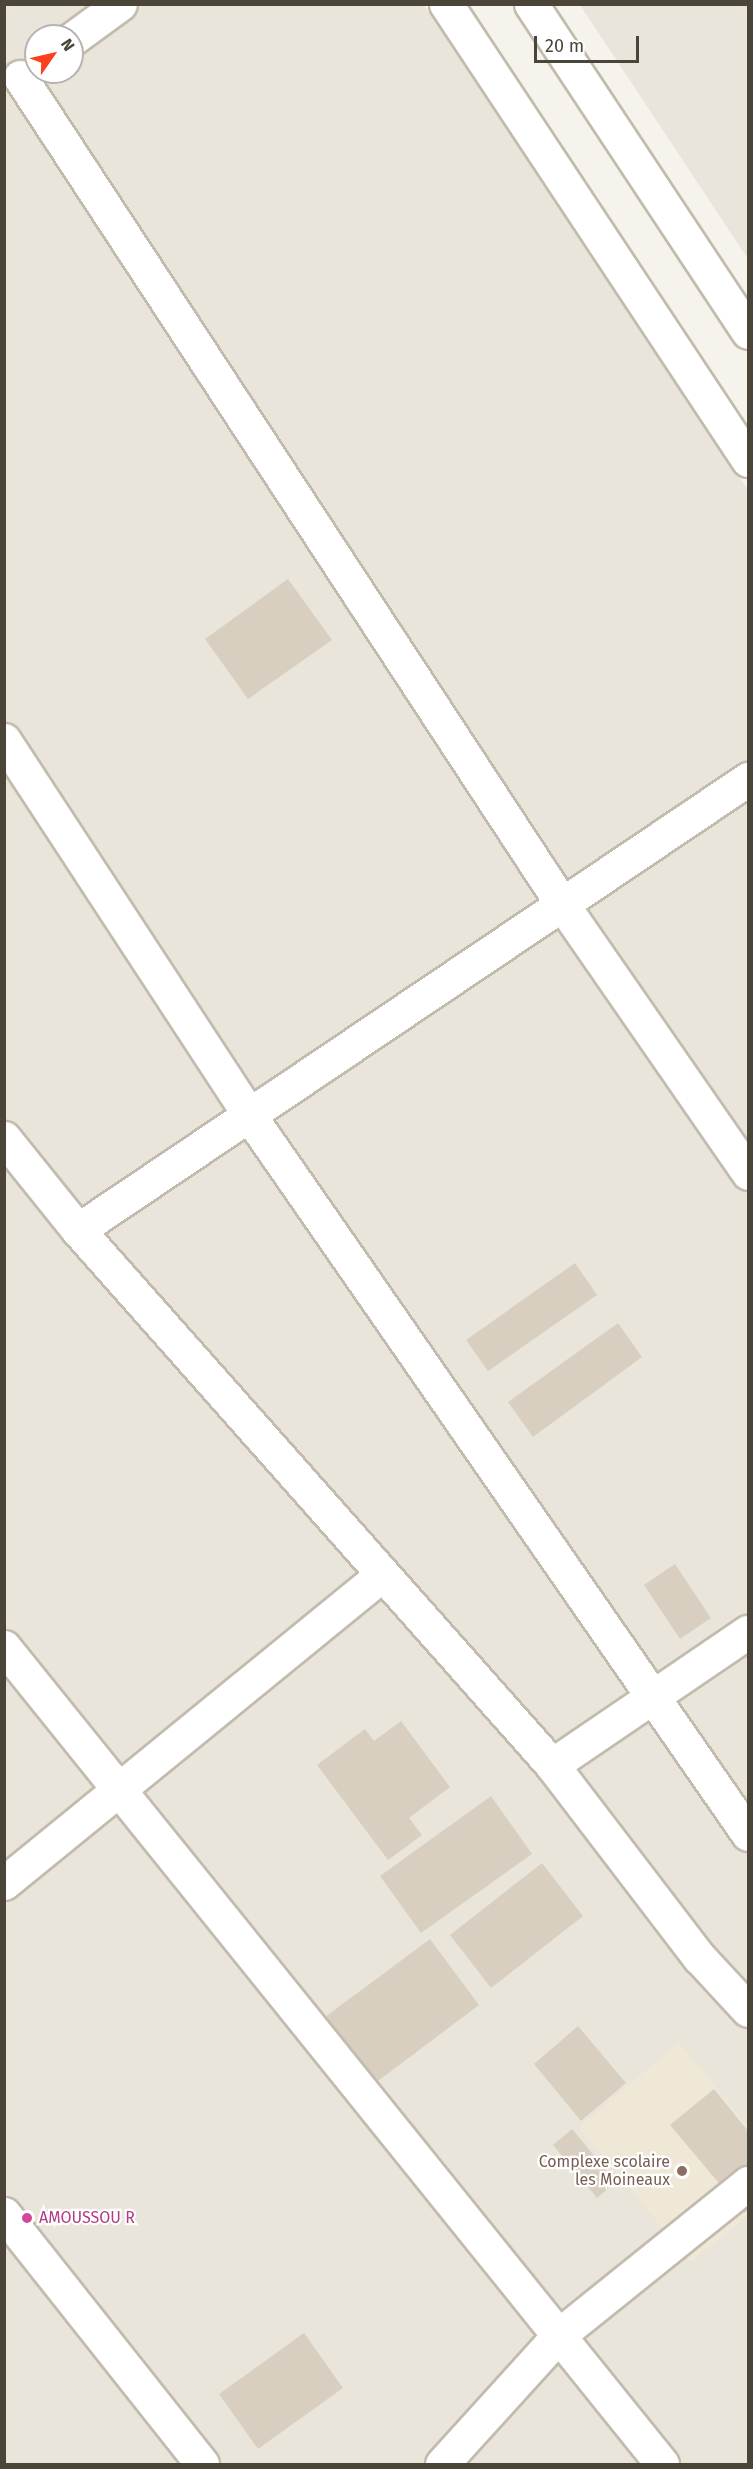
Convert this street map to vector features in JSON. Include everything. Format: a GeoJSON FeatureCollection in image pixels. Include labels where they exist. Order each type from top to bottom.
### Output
{"type":"FeatureCollection","features":[{"type":"Feature","properties":{"kind":"street"},"geometry":{"type":"LineString","coordinates":[[84,30],[120,4]]}},
{"type":"Feature","properties":{"kind":"street"},"geometry":{"type":"LineString","coordinates":[[446,4],[748,460]]}},
{"type":"Feature","properties":{"kind":"street"},"geometry":{"type":"LineString","coordinates":[[531,4],[748,332]]}},
{"type":"Feature","properties":{"kind":"street"},"geometry":{"type":"LineString","coordinates":[[20,78],[562,904],[748,1173]]}},
{"type":"Feature","properties":{"kind":"street"},"geometry":{"type":"LineString","coordinates":[[4,740],[249,1115],[748,1834]]}},
{"type":"Feature","properties":{"kind":"street"},"geometry":{"type":"LineString","coordinates":[[78,1230],[748,779]]}},
{"type":"Feature","properties":{"kind":"street"},"geometry":{"type":"LineString","coordinates":[[4,1138],[78,1230],[552,1765],[699,1957],[748,2010]]}},
{"type":"Feature","properties":{"kind":"street"},"geometry":{"type":"LineString","coordinates":[[4,1883],[382,1575]]}},
{"type":"Feature","properties":{"kind":"street"},"geometry":{"type":"LineString","coordinates":[[552,1765],[748,1632]]}},
{"type":"Feature","properties":{"kind":"street"},"geometry":{"type":"LineString","coordinates":[[4,1647],[122,1788],[662,2464]]}},
{"type":"Feature","properties":{"kind":"street"},"geometry":{"type":"LineString","coordinates":[[442,2464],[559,2335],[748,2183]]}},
{"type":"Feature","properties":{"kind":"street"},"geometry":{"type":"LineString","coordinates":[[4,2214],[202,2464]]}},
{"type":"Feature","properties":{"kind":"shaded area"},"geometry":{"type":"Polygon","coordinates":[[[5,5],[424,5],[748,490],[748,2464],[5,2464],[5,5]]]}},
{"type":"Feature","properties":{"kind":"shaded area"},"geometry":{"type":"Polygon","coordinates":[[[580,5],[748,5],[748,259],[580,5]]]}},
{"type":"Feature","properties":{"kind":"shaded area","name":"Complexe scolaire les Moineaux"},"geometry":{"type":"Polygon","coordinates":[[[679,2043],[748,2127],[748,2215],[691,2262],[579,2127],[679,2043]]]}},
{"type":"Feature","properties":{"kind":"building"},"geometry":{"type":"Polygon","coordinates":[[[288,579],[332,640],[248,699],[205,639],[288,579]]]}},
{"type":"Feature","properties":{"kind":"building"},"geometry":{"type":"Polygon","coordinates":[[[575,1263],[597,1295],[488,1371],[466,1340],[575,1263]]]}},
{"type":"Feature","properties":{"kind":"building"},"geometry":{"type":"Polygon","coordinates":[[[618,1323],[642,1357],[533,1437],[508,1402],[618,1323]]]}},
{"type":"Feature","properties":{"kind":"building"},"geometry":{"type":"Polygon","coordinates":[[[675,1564],[711,1618],[680,1639],[644,1585],[675,1564]]]}},
{"type":"Feature","properties":{"kind":"building"},"geometry":{"type":"Polygon","coordinates":[[[401,1721],[450,1787],[409,1818],[422,1835],[388,1860],[317,1765],[365,1729],[374,1741],[401,1721]]]}},
{"type":"Feature","properties":{"kind":"building"},"geometry":{"type":"Polygon","coordinates":[[[491,1796],[532,1854],[421,1933],[380,1876],[491,1796]]]}},
{"type":"Feature","properties":{"kind":"building"},"geometry":{"type":"Polygon","coordinates":[[[542,1863],[583,1916],[491,1988],[450,1935],[542,1863]]]}},
{"type":"Feature","properties":{"kind":"building"},"geometry":{"type":"Polygon","coordinates":[[[430,1939],[479,2005],[370,2087],[321,2020],[430,1939]]]}},
{"type":"Feature","properties":{"kind":"building"},"geometry":{"type":"Polygon","coordinates":[[[578,2026],[626,2083],[581,2121],[534,2064],[578,2026]]]}},
{"type":"Feature","properties":{"kind":"building"},"geometry":{"type":"Polygon","coordinates":[[[714,2089],[748,2131],[748,2210],[744,2213],[670,2125],[714,2089]]]}},
{"type":"Feature","properties":{"kind":"building"},"geometry":{"type":"Polygon","coordinates":[[[572,2129],[616,2182],[597,2198],[553,2145],[572,2129]]]}},
{"type":"Feature","properties":{"kind":"building"},"geometry":{"type":"Polygon","coordinates":[[[304,2333],[343,2388],[258,2449],[219,2394],[304,2333]]]}},
{"type":"Feature","properties":{"kind":"place","name":"Complexe scolaire les Moineaux"},"geometry":{"type":"Point","coordinates":[682,2171]}},
{"type":"Feature","properties":{"kind":"place","name":"AMOUSSOU R"},"geometry":{"type":"Point","coordinates":[27,2218]}}]}
